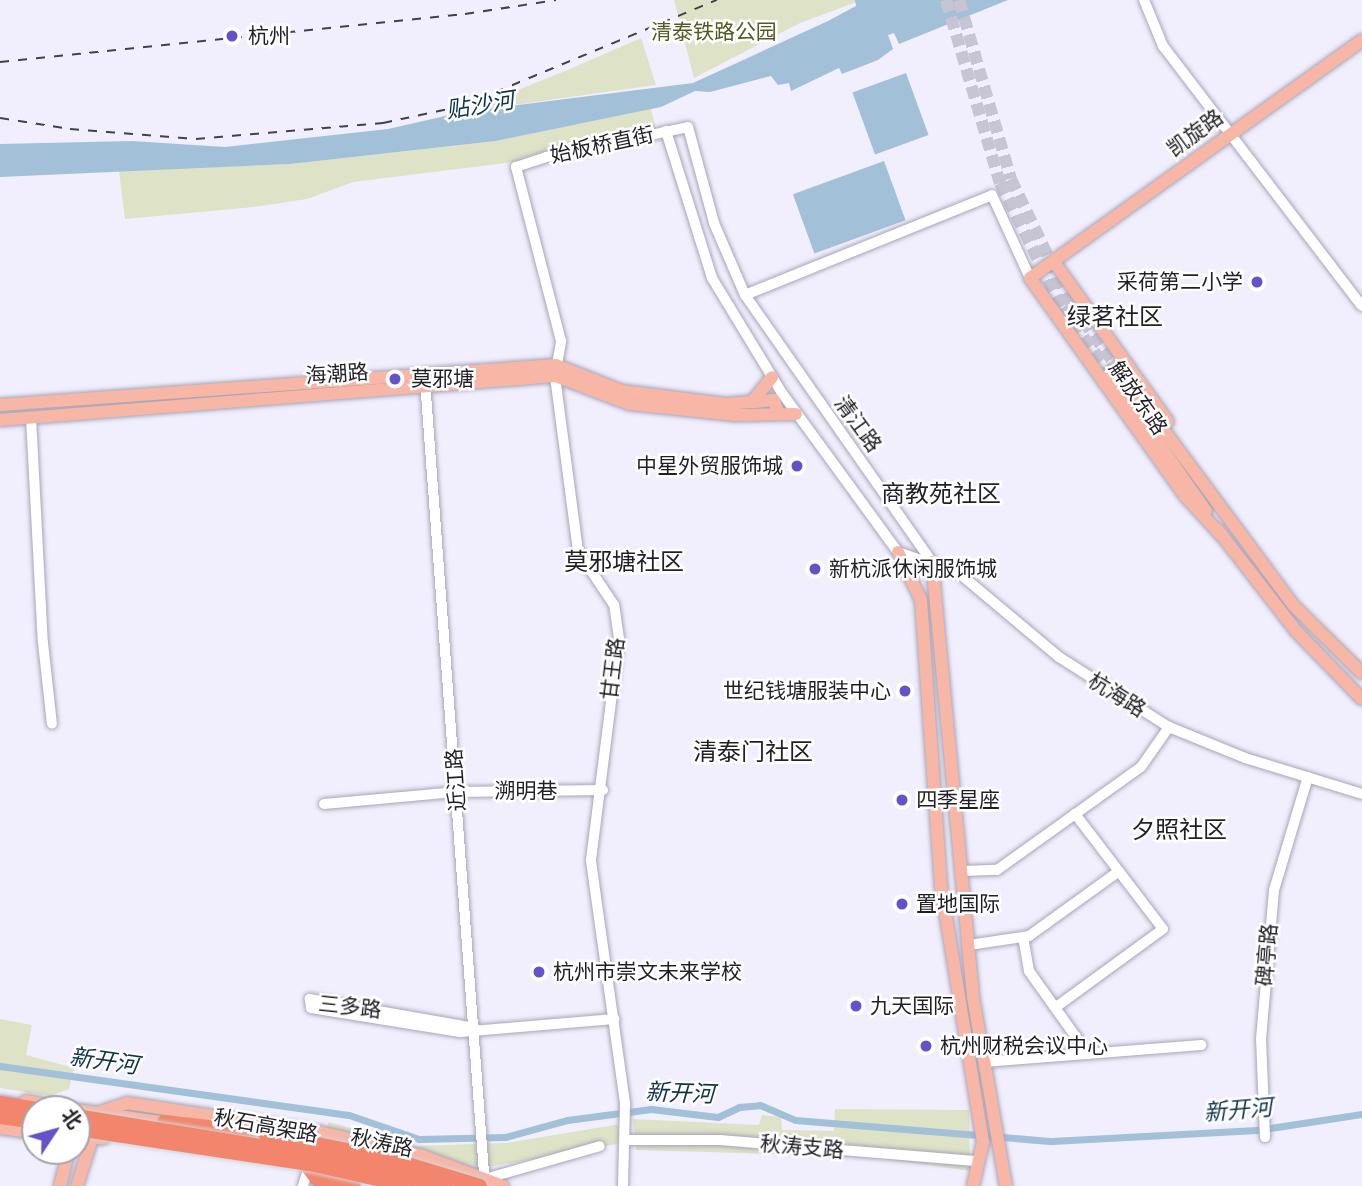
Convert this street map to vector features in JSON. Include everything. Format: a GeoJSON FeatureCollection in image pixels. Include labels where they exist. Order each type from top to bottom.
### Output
{"type":"FeatureCollection","features":[{"type":"Feature","properties":{"kind":"highway"},"geometry":{"type":"LineString","coordinates":[[0,1103],[21,1106]]}},
{"type":"Feature","properties":{"kind":"highway"},"geometry":{"type":"LineString","coordinates":[[0,1116],[21,1120]]}},
{"type":"Feature","properties":{"kind":"highway","name":"秋石高架路"},"geometry":{"type":"LineString","coordinates":[[91,1116],[316,1156],[446,1186]]}},
{"type":"Feature","properties":{"kind":"highway"},"geometry":{"type":"LineString","coordinates":[[164,1122],[264,1133],[391,1159],[484,1183]]}},
{"type":"Feature","properties":{"kind":"highway","name":"秋石高架路"},"geometry":{"type":"LineString","coordinates":[[91,1131],[314,1165],[410,1186]]}},
{"type":"Feature","properties":{"kind":"highway"},"geometry":{"type":"LineString","coordinates":[[308,1167],[317,1179],[353,1186]]}},
{"type":"Feature","properties":{"kind":"main road","name":"凯旋路"},"geometry":{"type":"LineString","coordinates":[[1030,278],[1230,131],[1362,40]]}},
{"type":"Feature","properties":{"kind":"main road","name":"解放东路"},"geometry":{"type":"LineString","coordinates":[[1054,262],[1218,494],[1233,526]]}},
{"type":"Feature","properties":{"kind":"main road","name":"解放东路"},"geometry":{"type":"LineString","coordinates":[[1030,278],[1185,496],[1221,535],[1297,632],[1362,699]]}},
{"type":"Feature","properties":{"kind":"main road","name":"解放东路"},"geometry":{"type":"LineString","coordinates":[[1221,535],[1114,370],[1294,606],[1357,660],[1362,673]]}},
{"type":"Feature","properties":{"kind":"main road","name":"海潮路"},"geometry":{"type":"LineString","coordinates":[[556,371],[630,404],[735,415],[778,412],[796,414]]}},
{"type":"Feature","properties":{"kind":"main road","name":"海潮路"},"geometry":{"type":"LineString","coordinates":[[0,405],[556,371],[622,391],[727,404],[752,402]]}},
{"type":"Feature","properties":{"kind":"main road"},"geometry":{"type":"LineString","coordinates":[[752,402],[772,377]]}},
{"type":"Feature","properties":{"kind":"main road","name":"海潮路"},"geometry":{"type":"LineString","coordinates":[[0,420],[425,380]]}},
{"type":"Feature","properties":{"kind":"main road"},"geometry":{"type":"LineString","coordinates":[[752,402],[774,400],[778,412]]}},
{"type":"Feature","properties":{"kind":"main road","name":"清江路"},"geometry":{"type":"LineString","coordinates":[[898,552],[921,600],[931,748],[953,976],[984,1098]]}},
{"type":"Feature","properties":{"kind":"main road","name":"清江路"},"geometry":{"type":"LineString","coordinates":[[932,562],[953,754],[969,945],[984,1062],[984,1098]]}},
{"type":"Feature","properties":{"kind":"main road","name":"秋涛路"},"geometry":{"type":"LineString","coordinates":[[0,1097],[21,1101]]}},
{"type":"Feature","properties":{"kind":"main road"},"geometry":{"type":"LineString","coordinates":[[973,1186],[983,1142],[984,1098]]}},
{"type":"Feature","properties":{"kind":"main road"},"geometry":{"type":"LineString","coordinates":[[984,1098],[1000,1144],[1006,1186]]}},
{"type":"Feature","properties":{"kind":"main road"},"geometry":{"type":"LineString","coordinates":[[77,1186],[100,1112],[127,1103],[319,1132],[423,1156],[484,1183],[503,1186]]}},
{"type":"Feature","properties":{"kind":"main road","name":"秋涛路"},"geometry":{"type":"LineString","coordinates":[[91,1112],[314,1148],[470,1186]]}},
{"type":"Feature","properties":{"kind":"main road"},"geometry":{"type":"LineString","coordinates":[[0,1128],[21,1131]]}},
{"type":"Feature","properties":{"kind":"main road","name":"秋涛路"},"geometry":{"type":"LineString","coordinates":[[92,1138],[308,1167],[410,1186]]}},
{"type":"Feature","properties":{"kind":"main road"},"geometry":{"type":"LineString","coordinates":[[60,1186],[65,1165]]}},
{"type":"Feature","properties":{"kind":"street"},"geometry":{"type":"LineString","coordinates":[[1144,0],[1163,46],[1362,306]]}},
{"type":"Feature","properties":{"kind":"street","name":"始板桥直街"},"geometry":{"type":"LineString","coordinates":[[516,167],[688,127]]}},
{"type":"Feature","properties":{"kind":"street","name":"清江路"},"geometry":{"type":"LineString","coordinates":[[688,127],[714,223],[745,295],[932,562]]}},
{"type":"Feature","properties":{"kind":"street","name":"清江路"},"geometry":{"type":"LineString","coordinates":[[666,131],[712,278],[796,414],[898,552]]}},
{"type":"Feature","properties":{"kind":"street","name":"甘王路"},"geometry":{"type":"LineString","coordinates":[[516,167],[561,341],[556,371],[578,551],[604,586],[618,622],[603,790],[591,860],[625,1103],[627,1140],[623,1186]]}},
{"type":"Feature","properties":{"kind":"street"},"geometry":{"type":"LineString","coordinates":[[745,295],[992,195],[1030,278]]}},
{"type":"Feature","properties":{"kind":"street","name":"近江路"},"geometry":{"type":"LineString","coordinates":[[425,380],[486,1152],[484,1183]]}},
{"type":"Feature","properties":{"kind":"street"},"geometry":{"type":"LineString","coordinates":[[31,417],[43,643],[52,724]]}},
{"type":"Feature","properties":{"kind":"street","name":"杭海路"},"geometry":{"type":"LineString","coordinates":[[898,552],[960,574],[1059,657],[1170,727],[1362,794]]}},
{"type":"Feature","properties":{"kind":"street"},"geometry":{"type":"LineString","coordinates":[[963,871],[997,870],[1141,767],[1170,727]]}},
{"type":"Feature","properties":{"kind":"street","name":"碑亭路"},"geometry":{"type":"LineString","coordinates":[[1265,1138],[1261,1039],[1274,890],[1308,777]]}},
{"type":"Feature","properties":{"kind":"street","name":"溯明巷"},"geometry":{"type":"LineString","coordinates":[[324,804],[457,792],[603,790]]}},
{"type":"Feature","properties":{"kind":"street"},"geometry":{"type":"LineString","coordinates":[[1055,1007],[1163,929],[1075,814]]}},
{"type":"Feature","properties":{"kind":"street"},"geometry":{"type":"LineString","coordinates":[[969,945],[1023,937],[1119,872]]}},
{"type":"Feature","properties":{"kind":"street"},"geometry":{"type":"LineString","coordinates":[[1023,937],[1029,971],[1088,1054]]}},
{"type":"Feature","properties":{"kind":"street","name":"三多路"},"geometry":{"type":"LineString","coordinates":[[475,1028],[455,1021],[310,999],[311,1007],[460,1032],[475,1028],[614,1019]]}},
{"type":"Feature","properties":{"kind":"street"},"geometry":{"type":"LineString","coordinates":[[984,1062],[1201,1045]]}},
{"type":"Feature","properties":{"kind":"street"},"geometry":{"type":"LineString","coordinates":[[303,1186],[319,1132]]}},
{"type":"Feature","properties":{"kind":"street","name":"秋涛支路"},"geometry":{"type":"LineString","coordinates":[[627,1140],[720,1140],[978,1161]]}},
{"type":"Feature","properties":{"kind":"street"},"geometry":{"type":"LineString","coordinates":[[484,1183],[600,1146]]}},
{"type":"Feature","properties":{"kind":"green space","name":"清泰铁路公园"},"geometry":{"type":"Polygon","coordinates":[[[674,0],[862,0],[800,23],[694,78],[674,0]]]}},
{"type":"Feature","properties":{"kind":"green space"},"geometry":{"type":"Polygon","coordinates":[[[641,38],[656,85],[463,112],[570,69],[641,38]]]}},
{"type":"Feature","properties":{"kind":"green space"},"geometry":{"type":"Polygon","coordinates":[[[651,109],[656,129],[529,160],[353,182],[307,199],[254,207],[125,219],[119,171],[289,164],[496,141],[651,109]]]}},
{"type":"Feature","properties":{"kind":"green space"},"geometry":{"type":"Polygon","coordinates":[[[0,1019],[32,1025],[26,1055],[74,1068],[69,1089],[53,1095],[0,1088],[0,1019]]]}},
{"type":"Feature","properties":{"kind":"green space"},"geometry":{"type":"Polygon","coordinates":[[[835,1109],[969,1110],[970,1171],[870,1157],[636,1150],[633,1119],[759,1125],[762,1115],[781,1117],[782,1130],[834,1131],[835,1109]]]}},
{"type":"Feature","properties":{"kind":"green space"},"geometry":{"type":"Polygon","coordinates":[[[328,1122],[416,1146],[507,1143],[621,1124],[622,1143],[443,1175],[323,1151],[328,1122]]]}},
{"type":"Feature","properties":{"kind":"water"},"geometry":{"type":"Polygon","coordinates":[[[855,0],[1008,0],[899,44],[894,33],[888,35],[893,49],[878,60],[842,74],[839,68],[791,91],[789,83],[778,85],[771,76],[710,92],[695,91],[661,107],[496,141],[290,164],[0,177],[0,144],[132,141],[225,147],[388,129],[463,112],[693,83],[828,21],[856,6],[855,0]]]}},
{"type":"Feature","properties":{"kind":"water"},"geometry":{"type":"Polygon","coordinates":[[[906,73],[929,135],[875,155],[852,92],[906,73]]]}},
{"type":"Feature","properties":{"kind":"water"},"geometry":{"type":"Polygon","coordinates":[[[884,161],[906,220],[814,253],[793,194],[884,161]]]}},
{"type":"Feature","properties":{"kind":"waterway","name":"新开河"},"geometry":{"type":"LineString","coordinates":[[0,1066],[349,1115],[419,1139],[505,1137],[567,1120],[651,1109],[718,1117],[739,1107],[760,1105],[795,1120],[1052,1141],[1257,1130],[1362,1114]]}},
{"type":"Feature","properties":{"kind":"tunnel"},"geometry":{"type":"LineString","coordinates":[[946,0],[1000,183],[1062,308],[1110,373]]}},
{"type":"Feature","properties":{"kind":"tunnel"},"geometry":{"type":"LineString","coordinates":[[959,0],[1011,179],[1072,306],[1117,367]]}},
{"type":"Feature","properties":{"kind":"railway"},"geometry":{"type":"LineString","coordinates":[[0,62],[465,14],[556,0]]}},
{"type":"Feature","properties":{"kind":"railway"},"geometry":{"type":"LineString","coordinates":[[0,118],[70,129],[196,139],[383,123],[462,106],[717,0]]}},
{"type":"Feature","properties":{"kind":"place","name":"杭州"},"geometry":{"type":"Point","coordinates":[232,36]}},
{"type":"Feature","properties":{"kind":"place","name":"采荷第二小学"},"geometry":{"type":"Point","coordinates":[1257,282]}},
{"type":"Feature","properties":{"kind":"place","name":"莫邪塘"},"geometry":{"type":"Point","coordinates":[395,379]}},
{"type":"Feature","properties":{"kind":"place","name":"中星外贸服饰城"},"geometry":{"type":"Point","coordinates":[797,466]}},
{"type":"Feature","properties":{"kind":"place","name":"新杭派休闲服饰城"},"geometry":{"type":"Point","coordinates":[815,569]}},
{"type":"Feature","properties":{"kind":"place","name":"世纪钱塘服装中心"},"geometry":{"type":"Point","coordinates":[905,691]}},
{"type":"Feature","properties":{"kind":"place","name":"四季星座"},"geometry":{"type":"Point","coordinates":[902,800]}},
{"type":"Feature","properties":{"kind":"place","name":"置地国际"},"geometry":{"type":"Point","coordinates":[902,904]}},
{"type":"Feature","properties":{"kind":"place","name":"杭州市崇文未来学校"},"geometry":{"type":"Point","coordinates":[539,972]}},
{"type":"Feature","properties":{"kind":"place","name":"九天国际"},"geometry":{"type":"Point","coordinates":[856,1006]}},
{"type":"Feature","properties":{"kind":"place","name":"杭州财税会议中心"},"geometry":{"type":"Point","coordinates":[926,1046]}},
{"type":"Feature","properties":{"kind":"district","name":"绿茗社区"},"geometry":{"type":"Point","coordinates":[1115,317]}},
{"type":"Feature","properties":{"kind":"district","name":"商教苑社区"},"geometry":{"type":"Point","coordinates":[941,494]}},
{"type":"Feature","properties":{"kind":"district","name":"莫邪塘社区"},"geometry":{"type":"Point","coordinates":[624,562]}},
{"type":"Feature","properties":{"kind":"district","name":"清泰门社区"},"geometry":{"type":"Point","coordinates":[753,752]}},
{"type":"Feature","properties":{"kind":"district","name":"夕照社区"},"geometry":{"type":"Point","coordinates":[1179,830]}},
{"type":"Feature","properties":{"kind":"water label","name":"贴沙河"},"geometry":{"type":"Point","coordinates":[480,105]}}]}
